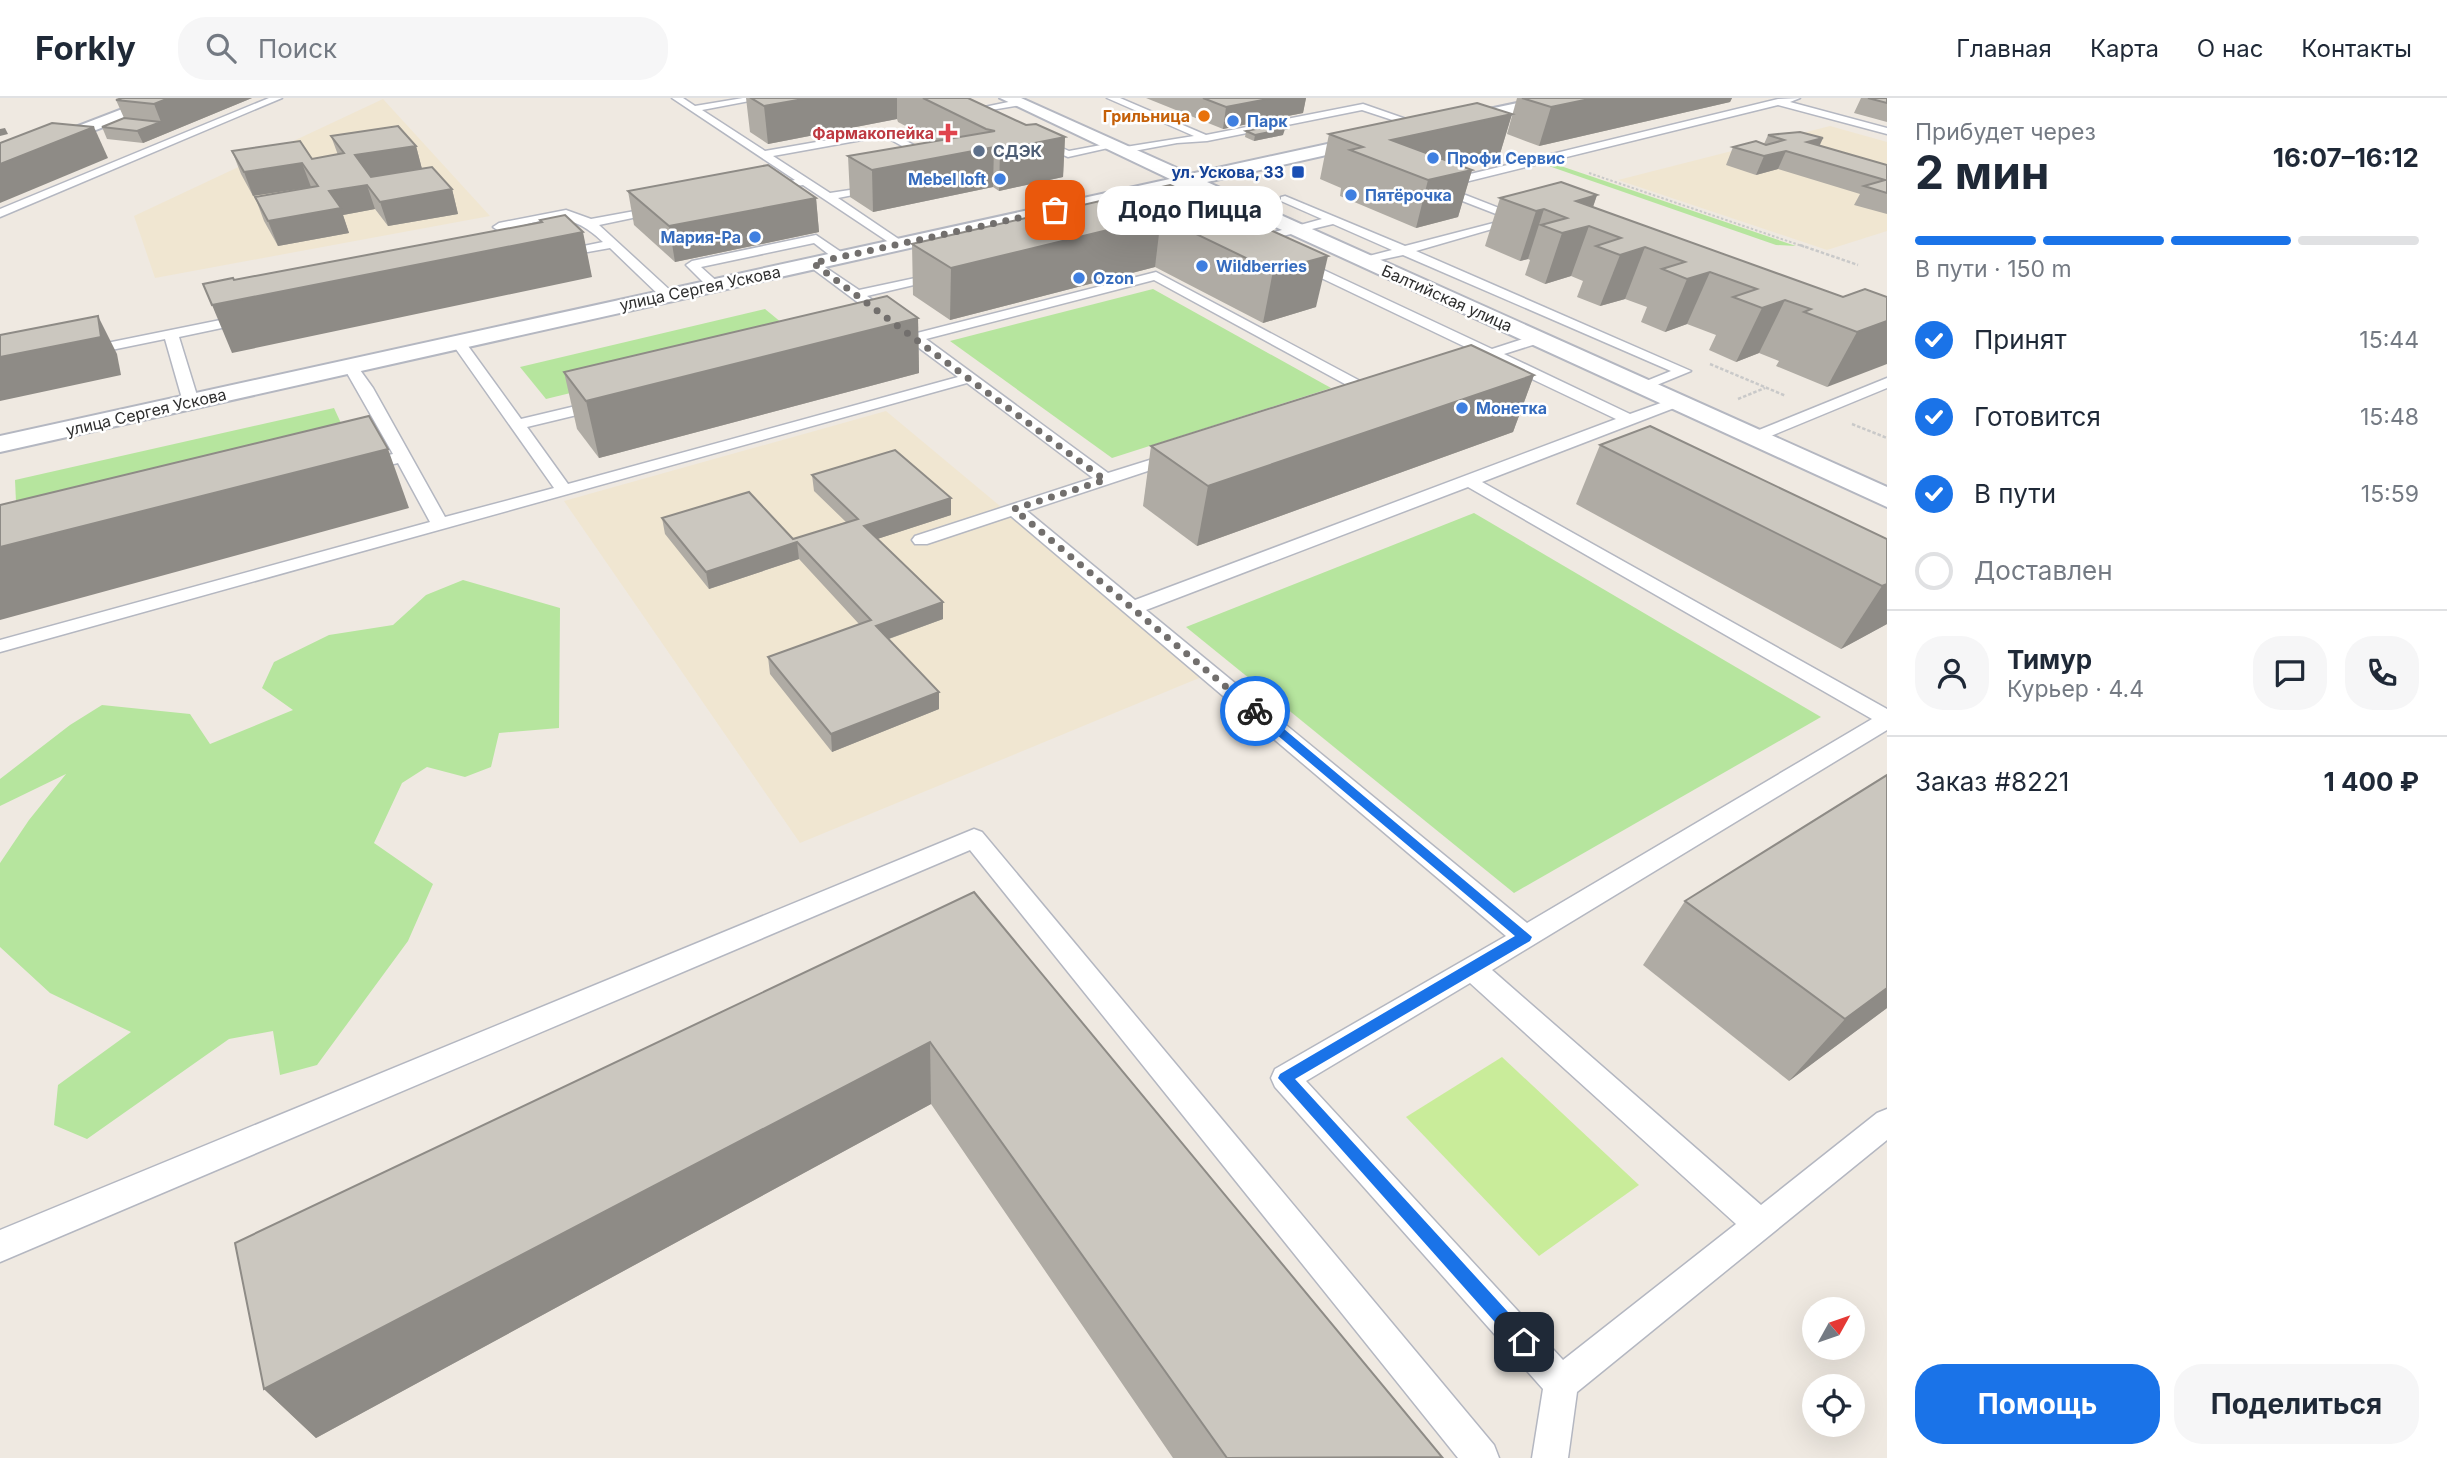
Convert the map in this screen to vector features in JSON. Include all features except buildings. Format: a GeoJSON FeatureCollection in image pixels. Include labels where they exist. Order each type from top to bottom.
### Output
{"type":"FeatureCollection","features":[{"type":"Feature","properties":{"kind":"street"},"geometry":{"type":"LineString","coordinates":[[0,162],[165,98]]}},
{"type":"Feature","properties":{"kind":"street","name":"улица Сергея Ускова"},"geometry":{"type":"LineString","coordinates":[[0,444],[1564,98]]}},
{"type":"Feature","properties":{"kind":"street","name":"Балтийская улица"},"geometry":{"type":"LineString","coordinates":[[1013,100],[1887,498]]}},
{"type":"Feature","properties":{"kind":"lane"},"geometry":{"type":"LineString","coordinates":[[0,213],[277,98]]}},
{"type":"Feature","properties":{"kind":"lane"},"geometry":{"type":"LineString","coordinates":[[677,98],[900,244]]}},
{"type":"Feature","properties":{"kind":"lane"},"geometry":{"type":"LineString","coordinates":[[693,108],[760,98]]}},
{"type":"Feature","properties":{"kind":"lane"},"geometry":{"type":"LineString","coordinates":[[1112,98],[1207,138]]}},
{"type":"Feature","properties":{"kind":"lane"},"geometry":{"type":"LineString","coordinates":[[1762,98],[1887,131]]}},
{"type":"Feature","properties":{"kind":"lane"},"geometry":{"type":"LineString","coordinates":[[1365,261],[1525,217],[1433,186],[1795,98]]}},
{"type":"Feature","properties":{"kind":"lane"},"geometry":{"type":"LineString","coordinates":[[998,121],[975,110],[1013,100]]}},
{"type":"Feature","properties":{"kind":"lane"},"geometry":{"type":"LineString","coordinates":[[1021,132],[1068,155],[1207,138],[1363,107],[1431,129]]}},
{"type":"Feature","properties":{"kind":"lane"},"geometry":{"type":"LineString","coordinates":[[723,129],[736,127]]}},
{"type":"Feature","properties":{"kind":"lane"},"geometry":{"type":"LineString","coordinates":[[762,155],[885,133],[944,165]]}},
{"type":"Feature","properties":{"kind":"lane"},"geometry":{"type":"LineString","coordinates":[[39,147],[60,149]]}},
{"type":"Feature","properties":{"kind":"lane"},"geometry":{"type":"LineString","coordinates":[[110,155],[135,158]]}},
{"type":"Feature","properties":{"kind":"lane"},"geometry":{"type":"LineString","coordinates":[[1507,155],[1529,163]]}},
{"type":"Feature","properties":{"kind":"lane"},"geometry":{"type":"LineString","coordinates":[[750,192],[803,182]]}},
{"type":"Feature","properties":{"kind":"lane"},"geometry":{"type":"LineString","coordinates":[[827,197],[891,184]]}},
{"type":"Feature","properties":{"kind":"lane"},"geometry":{"type":"LineString","coordinates":[[1285,199],[1684,371],[1642,386]]}},
{"type":"Feature","properties":{"kind":"lane"},"geometry":{"type":"LineString","coordinates":[[590,223],[670,207]]}},
{"type":"Feature","properties":{"kind":"lane"},"geometry":{"type":"LineString","coordinates":[[499,227],[566,214],[590,223],[667,295]]}},
{"type":"Feature","properties":{"kind":"lane"},"geometry":{"type":"LineString","coordinates":[[1334,220],[1247,238],[1630,420]]}},
{"type":"Feature","properties":{"kind":"lane"},"geometry":{"type":"LineString","coordinates":[[715,285],[692,265],[816,239],[840,257]]}},
{"type":"Feature","properties":{"kind":"lane"},"geometry":{"type":"LineString","coordinates":[[546,258],[613,244]]}},
{"type":"Feature","properties":{"kind":"lane"},"geometry":{"type":"LineString","coordinates":[[813,263],[902,334],[968,378],[1105,480]]}},
{"type":"Feature","properties":{"kind":"lane"},"geometry":{"type":"LineString","coordinates":[[856,295],[950,272]]}},
{"type":"Feature","properties":{"kind":"lane"},"geometry":{"type":"LineString","coordinates":[[902,334],[1156,276],[1372,393]]}},
{"type":"Feature","properties":{"kind":"lane"},"geometry":{"type":"LineString","coordinates":[[66,355],[264,315]]}},
{"type":"Feature","properties":{"kind":"lane"},"geometry":{"type":"LineString","coordinates":[[171,334],[191,402]]}},
{"type":"Feature","properties":{"kind":"lane"},"geometry":{"type":"LineString","coordinates":[[1434,372],[1537,339]]}},
{"type":"Feature","properties":{"kind":"lane"},"geometry":{"type":"LineString","coordinates":[[458,342],[564,490]]}},
{"type":"Feature","properties":{"kind":"lane"},"geometry":{"type":"LineString","coordinates":[[350,366],[365,388],[440,524]]}},
{"type":"Feature","properties":{"kind":"lane"},"geometry":{"type":"LineString","coordinates":[[0,646],[968,378]]}},
{"type":"Feature","properties":{"kind":"lane"},"geometry":{"type":"LineString","coordinates":[[1755,438],[1887,383]]}},
{"type":"Feature","properties":{"kind":"lane"},"geometry":{"type":"LineString","coordinates":[[1347,401],[1397,384]]}},
{"type":"Feature","properties":{"kind":"lane"},"geometry":{"type":"LineString","coordinates":[[518,425],[611,402]]}},
{"type":"Feature","properties":{"kind":"lane"},"geometry":{"type":"LineString","coordinates":[[1133,608],[1677,402]]}},
{"type":"Feature","properties":{"kind":"lane"},"geometry":{"type":"LineString","coordinates":[[1592,434],[1617,447]]}},
{"type":"Feature","properties":{"kind":"lane"},"geometry":{"type":"LineString","coordinates":[[921,540],[1194,450]]}},
{"type":"Feature","properties":{"kind":"lane"},"geometry":{"type":"LineString","coordinates":[[349,470],[402,457]]}},
{"type":"Feature","properties":{"kind":"lane"},"geometry":{"type":"LineString","coordinates":[[1469,481],[1887,719],[1472,969],[1285,1078],[1560,1383]]}},
{"type":"Feature","properties":{"kind":"lane"},"geometry":{"type":"LineString","coordinates":[[1014,509],[1525,937]]}},
{"type":"Feature","properties":{"kind":"lane"},"geometry":{"type":"LineString","coordinates":[[0,1246],[974,838],[1481,1458]]}},
{"type":"Feature","properties":{"kind":"lane"},"geometry":{"type":"LineString","coordinates":[[1472,969],[1760,1224]]}},
{"type":"Feature","properties":{"kind":"lane"},"geometry":{"type":"LineString","coordinates":[[1550,1458],[1560,1383],[1887,1122]]}},
{"type":"Feature","properties":{"kind":"path"},"geometry":{"type":"LineString","coordinates":[[1546,159],[1858,265]]}},
{"type":"Feature","properties":{"kind":"shaded area"},"geometry":{"type":"Polygon","coordinates":[[[383,99],[490,216],[155,278],[134,216],[383,99]]]}},
{"type":"Feature","properties":{"kind":"shaded area"},"geometry":{"type":"Polygon","coordinates":[[[1830,126],[1887,142],[1887,231],[1827,250],[1618,180],[1830,126]]]}},
{"type":"Feature","properties":{"kind":"shaded area"},"geometry":{"type":"Polygon","coordinates":[[[886,411],[1204,676],[800,843],[564,501],[886,411]]]}},
{"type":"Feature","properties":{"kind":"green space"},"geometry":{"type":"Polygon","coordinates":[[[1546,161],[1796,246],[1776,245],[1543,164],[1546,161]]]}},
{"type":"Feature","properties":{"kind":"green space"},"geometry":{"type":"Polygon","coordinates":[[[1153,289],[1331,388],[1112,458],[950,341],[1153,289]]]}},
{"type":"Feature","properties":{"kind":"green space"},"geometry":{"type":"Polygon","coordinates":[[[765,309],[799,337],[546,399],[520,367],[765,309]]]}},
{"type":"Feature","properties":{"kind":"green space"},"geometry":{"type":"Polygon","coordinates":[[[334,408],[351,445],[17,524],[15,480],[334,408]]]}},
{"type":"Feature","properties":{"kind":"green space"},"geometry":{"type":"Polygon","coordinates":[[[1474,513],[1821,717],[1514,893],[1186,627],[1474,513]]]}},
{"type":"Feature","properties":{"kind":"green space"},"geometry":{"type":"Polygon","coordinates":[[[463,580],[560,608],[559,728],[499,733],[491,767],[465,777],[427,767],[402,783],[374,843],[433,884],[408,941],[317,1065],[280,1075],[273,1031],[229,1039],[87,1139],[54,1125],[58,1085],[131,1032],[50,993],[0,947],[0,863],[29,820],[66,774],[0,806],[0,779],[70,725],[102,705],[190,714],[210,744],[293,710],[262,688],[274,662],[329,635],[393,625],[426,595],[463,580]]]}},
{"type":"Feature","properties":{"kind":"green space"},"geometry":{"type":"Polygon","coordinates":[[[1502,1057],[1639,1185],[1539,1256],[1406,1117],[1502,1057]]]}},
{"type":"Feature","properties":{"kind":"way so far"},"geometry":{"type":"LineString","coordinates":[[1055,210],[813,263],[1105,480],[1014,509],[1255,711]]}},
{"type":"Feature","properties":{"kind":"place","name":"Грильница"},"geometry":{"type":"Point","coordinates":[1204,116]}},
{"type":"Feature","properties":{"kind":"place","name":"Парк"},"geometry":{"type":"Point","coordinates":[1233,121]}},
{"type":"Feature","properties":{"kind":"place","name":"Фармакопейка"},"geometry":{"type":"Point","coordinates":[948,133]}},
{"type":"Feature","properties":{"kind":"place","name":"СДЭК"},"geometry":{"type":"Point","coordinates":[979,151]}},
{"type":"Feature","properties":{"kind":"place","name":"Профи Сервис"},"geometry":{"type":"Point","coordinates":[1433,158]}},
{"type":"Feature","properties":{"kind":"place","name":"ул. Ускова, 33"},"geometry":{"type":"Point","coordinates":[1298,172]}},
{"type":"Feature","properties":{"kind":"place","name":"Mebel loft"},"geometry":{"type":"Point","coordinates":[1000,179]}},
{"type":"Feature","properties":{"kind":"place","name":"Пятёрочка"},"geometry":{"type":"Point","coordinates":[1351,195]}},
{"type":"Feature","properties":{"kind":"place","name":"Додо Пицца"},"geometry":{"type":"Point","coordinates":[1055,210]}},
{"type":"Feature","properties":{"kind":"place","name":"Мария-Ра"},"geometry":{"type":"Point","coordinates":[755,237]}},
{"type":"Feature","properties":{"kind":"place","name":"Wildberries"},"geometry":{"type":"Point","coordinates":[1202,266]}},
{"type":"Feature","properties":{"kind":"place","name":"Ozon"},"geometry":{"type":"Point","coordinates":[1079,278]}},
{"type":"Feature","properties":{"kind":"place","name":"Монетка"},"geometry":{"type":"Point","coordinates":[1462,408]}},
{"type":"Feature","properties":{"kind":"route"},"geometry":{"type":"LineString","coordinates":[[1255,711],[1525,937],[1285,1078],[1524,1342]]}}]}
